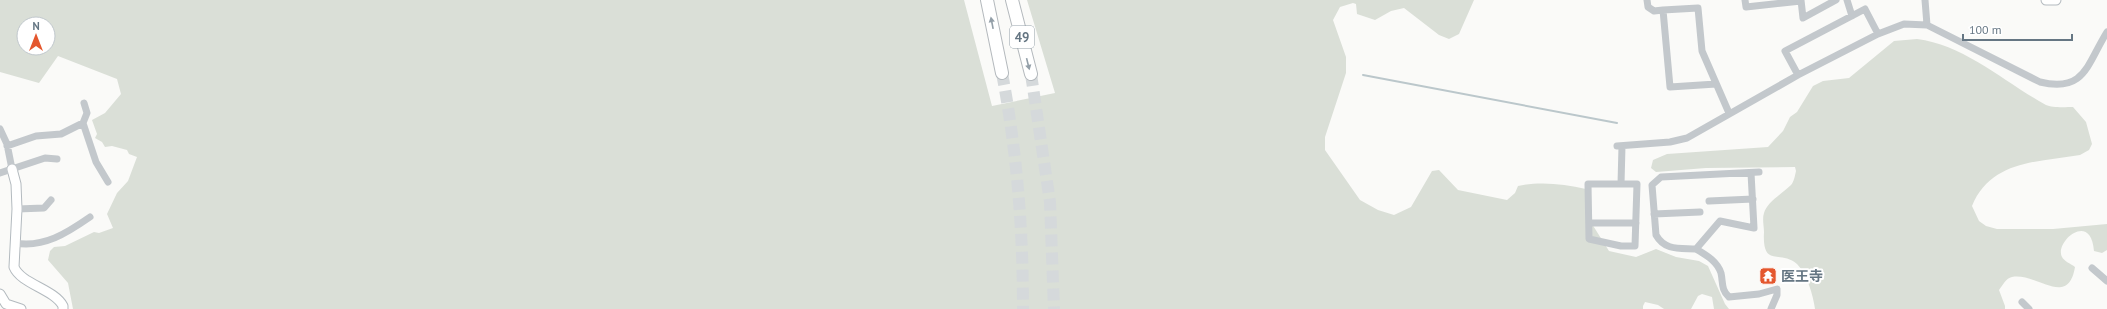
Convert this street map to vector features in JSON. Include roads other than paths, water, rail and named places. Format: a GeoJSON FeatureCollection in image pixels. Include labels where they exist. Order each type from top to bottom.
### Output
{"type":"FeatureCollection","features":[{"type":"Feature","properties":{"kind":"highway","name":"49"},"geometry":{"type":"LineString","coordinates":[[987,0],[1002,73]]}},
{"type":"Feature","properties":{"kind":"highway","name":"49"},"geometry":{"type":"LineString","coordinates":[[1012,0],[1031,74]]}},
{"type":"Feature","properties":{"kind":"street"},"geometry":{"type":"LineString","coordinates":[[1647,0],[1648,7],[1654,11],[1698,8],[1702,51],[1729,113]]}},
{"type":"Feature","properties":{"kind":"street"},"geometry":{"type":"LineString","coordinates":[[1745,0],[1746,7],[1801,0],[1803,18],[1836,0]]}},
{"type":"Feature","properties":{"kind":"street"},"geometry":{"type":"LineString","coordinates":[[1846,0],[1852,16]]}},
{"type":"Feature","properties":{"kind":"street"},"geometry":{"type":"LineString","coordinates":[[1926,0],[1927,25]]}},
{"type":"Feature","properties":{"kind":"street"},"geometry":{"type":"LineString","coordinates":[[2046,0],[2056,0]]}},
{"type":"Feature","properties":{"kind":"street"},"geometry":{"type":"LineString","coordinates":[[1798,75],[1785,51],[1865,9],[1878,34]]}},
{"type":"Feature","properties":{"kind":"street"},"geometry":{"type":"LineString","coordinates":[[1663,10],[1670,87],[1716,84]]}},
{"type":"Feature","properties":{"kind":"street"},"geometry":{"type":"LineString","coordinates":[[1622,184],[1620,146],[1679,140],[1798,75],[1878,34],[1904,24],[1927,25],[2040,82],[2055,86],[2070,84],[2080,78],[2107,32]]}},
{"type":"Feature","properties":{"kind":"street"},"geometry":{"type":"LineString","coordinates":[[84,103],[87,113],[83,123],[96,162],[108,182]]}},
{"type":"Feature","properties":{"kind":"street"},"geometry":{"type":"LineString","coordinates":[[8,146],[36,136],[61,134],[83,123]]}},
{"type":"Feature","properties":{"kind":"street"},"geometry":{"type":"LineString","coordinates":[[0,129],[8,146],[16,184],[17,210],[14,262],[16,271],[58,300],[63,306],[63,309]]}},
{"type":"Feature","properties":{"kind":"street"},"geometry":{"type":"LineString","coordinates":[[0,173],[45,158],[57,159]]}},
{"type":"Feature","properties":{"kind":"street"},"geometry":{"type":"LineString","coordinates":[[1759,172],[1660,177],[1652,186],[1654,214],[1656,234],[1664,246],[1672,248],[1696,249],[1710,257],[1718,267],[1723,289],[1729,296],[1765,292],[1776,289],[1776,295],[1771,309]]}},
{"type":"Feature","properties":{"kind":"street"},"geometry":{"type":"LineString","coordinates":[[1696,249],[1720,221],[1754,228],[1751,173]]}},
{"type":"Feature","properties":{"kind":"street"},"geometry":{"type":"LineString","coordinates":[[1588,184],[1637,184],[1635,246],[1621,246],[1589,239],[1589,223],[1588,184]]}},
{"type":"Feature","properties":{"kind":"street"},"geometry":{"type":"LineString","coordinates":[[1709,201],[1753,199]]}},
{"type":"Feature","properties":{"kind":"street"},"geometry":{"type":"LineString","coordinates":[[17,210],[44,208],[51,200]]}},
{"type":"Feature","properties":{"kind":"street"},"geometry":{"type":"LineString","coordinates":[[1654,214],[1700,212]]}},
{"type":"Feature","properties":{"kind":"street"},"geometry":{"type":"LineString","coordinates":[[15,243],[26,244],[55,239],[90,217]]}},
{"type":"Feature","properties":{"kind":"street"},"geometry":{"type":"LineString","coordinates":[[1589,223],[1636,223]]}},
{"type":"Feature","properties":{"kind":"street"},"geometry":{"type":"LineString","coordinates":[[2092,268],[2107,281]]}},
{"type":"Feature","properties":{"kind":"street"},"geometry":{"type":"LineString","coordinates":[[0,294],[6,304],[20,309]]}},
{"type":"Feature","properties":{"kind":"street"},"geometry":{"type":"LineString","coordinates":[[2022,302],[2029,309]]}},
{"type":"Feature","properties":{"kind":"waterway"},"geometry":{"type":"LineString","coordinates":[[1363,75],[1617,123]]}},
{"type":"Feature","properties":{"kind":"tunnel"},"geometry":{"type":"LineString","coordinates":[[1002,73],[1012,132],[1018,191],[1022,249],[1023,309]]}},
{"type":"Feature","properties":{"kind":"tunnel"},"geometry":{"type":"LineString","coordinates":[[1031,74],[1050,202],[1054,309]]}},
{"type":"Feature","properties":{"kind":"place","name":"医王寺"},"geometry":{"type":"Point","coordinates":[1768,276]}}]}
